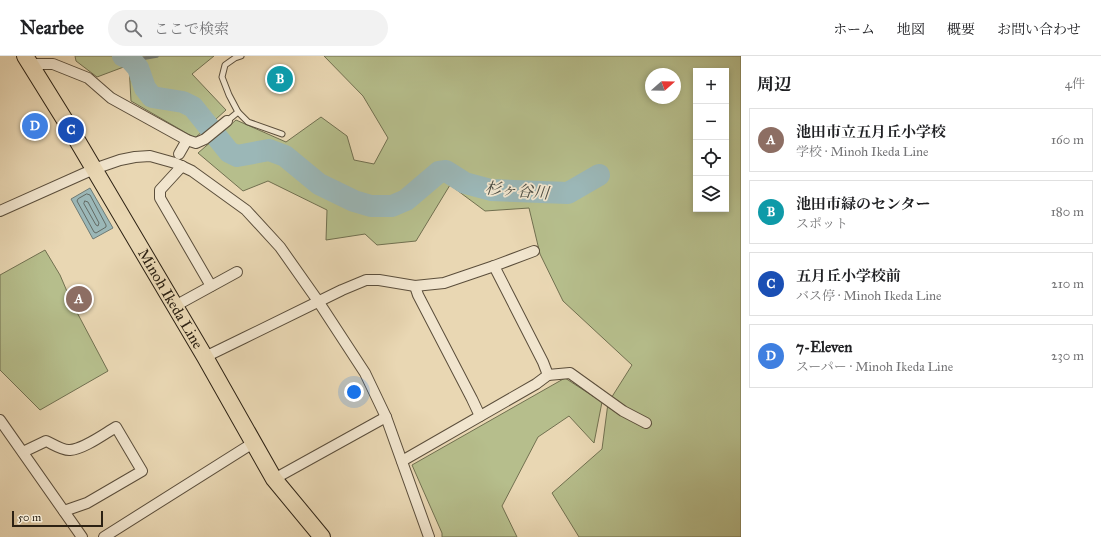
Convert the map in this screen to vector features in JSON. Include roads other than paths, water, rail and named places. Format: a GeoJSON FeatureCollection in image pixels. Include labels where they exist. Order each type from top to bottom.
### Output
{"type":"FeatureCollection","features":[{"type":"Feature","properties":{"kind":"main road","name":"Minoh Ikeda Line"},"geometry":{"type":"LineString","coordinates":[[28,60],[205,357],[274,479],[322,537]]}},
{"type":"Feature","properties":{"kind":"street"},"geometry":{"type":"LineString","coordinates":[[28,60],[53,64],[88,78],[111,98],[187,140],[196,143],[205,139],[227,121]]}},
{"type":"Feature","properties":{"kind":"street"},"geometry":{"type":"LineString","coordinates":[[179,154],[187,140]]}},
{"type":"Feature","properties":{"kind":"street"},"geometry":{"type":"LineString","coordinates":[[0,211],[94,169],[120,160],[150,156],[175,163],[192,171],[246,210],[280,247],[365,373],[386,417],[428,537]]}},
{"type":"Feature","properties":{"kind":"street"},"geometry":{"type":"LineString","coordinates":[[182,166],[160,190],[160,198],[211,286]]}},
{"type":"Feature","properties":{"kind":"street"},"geometry":{"type":"LineString","coordinates":[[205,357],[342,290],[366,280],[379,280],[415,286],[444,283],[534,251]]}},
{"type":"Feature","properties":{"kind":"street"},"geometry":{"type":"LineString","coordinates":[[494,266],[543,362],[548,375]]}},
{"type":"Feature","properties":{"kind":"street"},"geometry":{"type":"LineString","coordinates":[[175,306],[237,272]]}},
{"type":"Feature","properties":{"kind":"street"},"geometry":{"type":"LineString","coordinates":[[415,286],[418,295],[480,416]]}},
{"type":"Feature","properties":{"kind":"street"},"geometry":{"type":"LineString","coordinates":[[402,461],[536,384],[548,375],[570,373],[623,411],[646,423]]}},
{"type":"Feature","properties":{"kind":"street"},"geometry":{"type":"LineString","coordinates":[[274,479],[386,417]]}},
{"type":"Feature","properties":{"kind":"street"},"geometry":{"type":"LineString","coordinates":[[0,420],[82,537]]}},
{"type":"Feature","properties":{"kind":"street"},"geometry":{"type":"LineString","coordinates":[[23,452],[46,441],[61,448],[70,450],[84,445],[116,427],[142,471],[87,503],[64,512]]}},
{"type":"Feature","properties":{"kind":"street"},"geometry":{"type":"LineString","coordinates":[[104,537],[253,443]]}},
{"type":"Feature","properties":{"kind":"lane"},"geometry":{"type":"LineString","coordinates":[[241,56],[225,65],[222,77],[238,112],[248,122],[282,134]]}},
{"type":"Feature","properties":{"kind":"lane"},"geometry":{"type":"LineString","coordinates":[[227,121],[238,112]]}},
{"type":"Feature","properties":{"kind":"water"},"geometry":{"type":"Polygon","coordinates":[[[90,188],[113,228],[93,239],[71,199],[90,188]]]}},
{"type":"Feature","properties":{"kind":"waterway","name":"杉ヶ谷川"},"geometry":{"type":"LineString","coordinates":[[123,56],[130,59],[138,68],[145,88],[152,97],[183,102],[193,107],[229,152],[237,156],[269,150],[285,156],[319,184],[354,201],[371,206],[392,206],[406,200],[439,172],[446,171],[465,183],[491,190],[568,193],[599,175]]}},
{"type":"Feature","properties":{"kind":"waterway"},"geometry":{"type":"LineString","coordinates":[[130,59],[157,56]]}},
{"type":"Feature","properties":{"kind":"place","name":"池田市緑のセンター"},"geometry":{"type":"Point","coordinates":[280,79]}},
{"type":"Feature","properties":{"kind":"place","name":"7-Eleven"},"geometry":{"type":"Point","coordinates":[35,126]}},
{"type":"Feature","properties":{"kind":"place","name":"五月丘小学校前"},"geometry":{"type":"Point","coordinates":[71,130]}},
{"type":"Feature","properties":{"kind":"place","name":"池田市立五月丘小学校"},"geometry":{"type":"Point","coordinates":[79,299]}}]}
